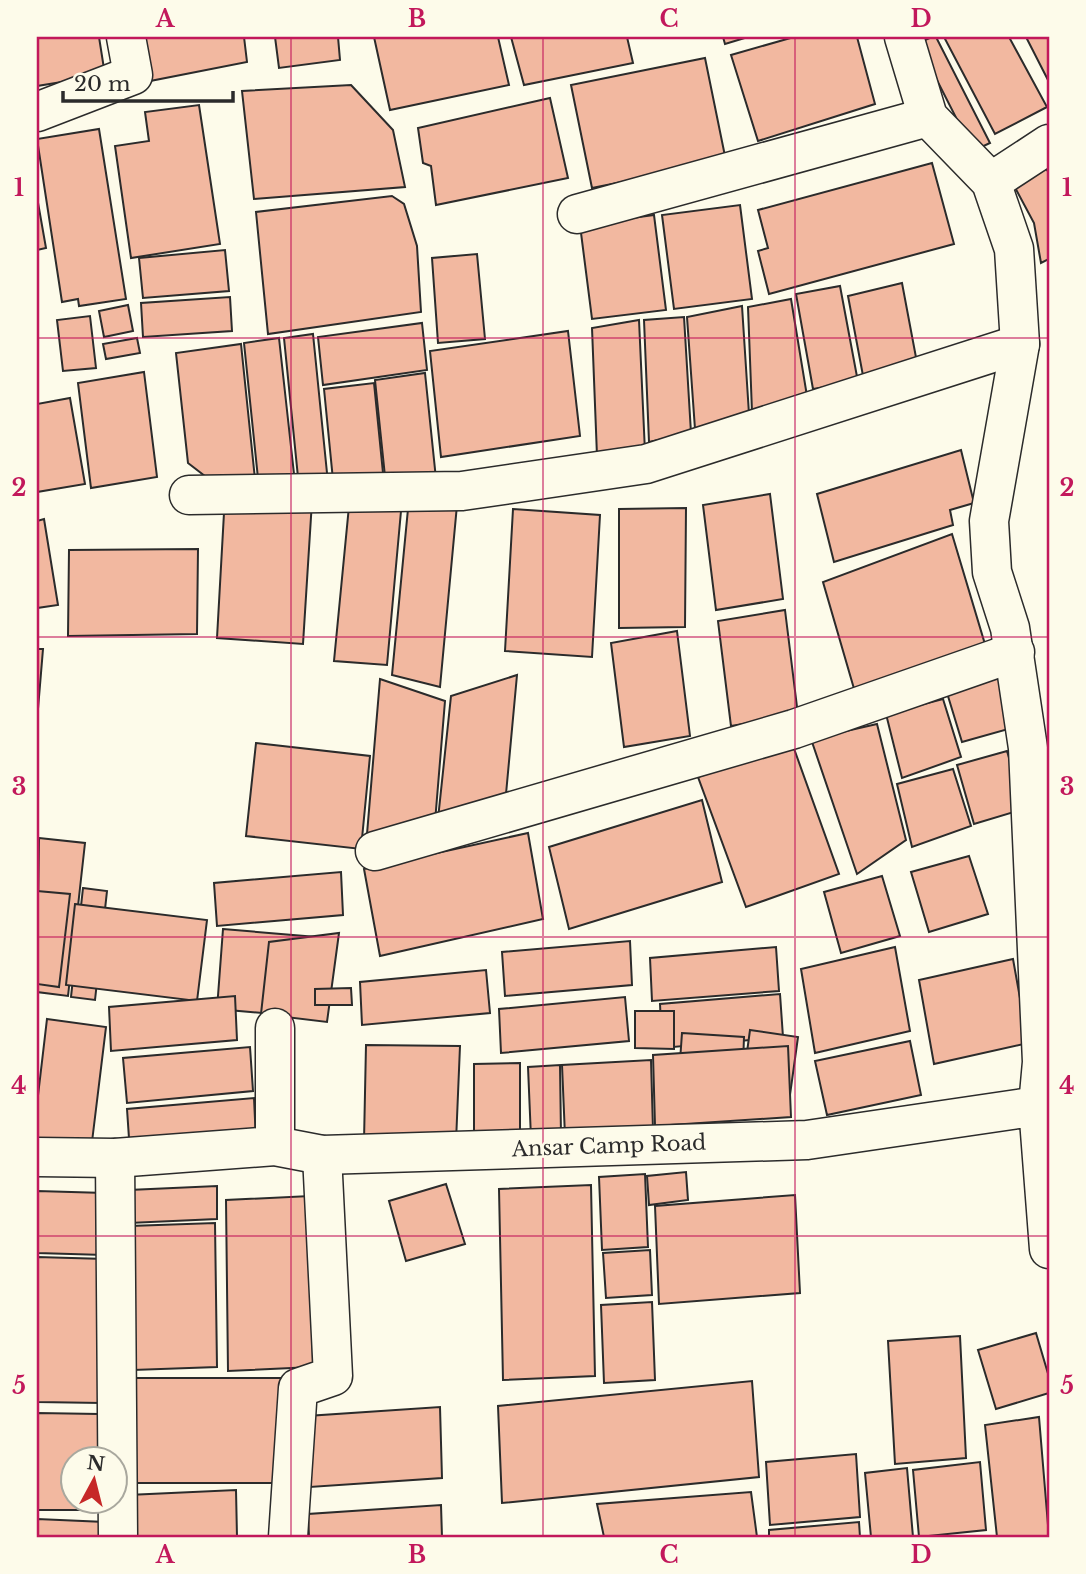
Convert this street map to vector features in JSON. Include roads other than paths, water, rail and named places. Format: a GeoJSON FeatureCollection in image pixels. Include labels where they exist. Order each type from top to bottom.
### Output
{"type":"FeatureCollection","features":[{"type":"Feature","properties":{"kind":"street"},"geometry":{"type":"LineString","coordinates":[[37,112],[133,75],[125,37]]}},
{"type":"Feature","properties":{"kind":"street"},"geometry":{"type":"LineString","coordinates":[[904,37],[929,117],[991,182],[1014,249],[1020,344],[989,520],[992,572],[1015,652],[1028,748],[1046,1062],[1038,1106],[1049,1248]]}},
{"type":"Feature","properties":{"kind":"street"},"geometry":{"type":"LineString","coordinates":[[578,214],[929,117]]}},
{"type":"Feature","properties":{"kind":"street"},"geometry":{"type":"LineString","coordinates":[[991,182],[1049,144]]}},
{"type":"Feature","properties":{"kind":"street"},"geometry":{"type":"LineString","coordinates":[[189,495],[462,491],[646,464],[1020,344]]}},
{"type":"Feature","properties":{"kind":"street"},"geometry":{"type":"LineString","coordinates":[[375,850],[794,729],[1015,652]]}},
{"type":"Feature","properties":{"kind":"street"},"geometry":{"type":"LineString","coordinates":[[275,1028],[275,1146]]}},
{"type":"Feature","properties":{"kind":"street","name":"Ansar Camp Road"},"geometry":{"type":"LineString","coordinates":[[37,1157],[115,1158],[275,1146],[322,1155],[807,1140],[1038,1106]]}},
{"type":"Feature","properties":{"kind":"street"},"geometry":{"type":"LineString","coordinates":[[288,1537],[298,1388],[333,1376],[322,1155]]}},
{"type":"Feature","properties":{"kind":"street"},"geometry":{"type":"LineString","coordinates":[[115,1158],[118,1537]]}}]}
